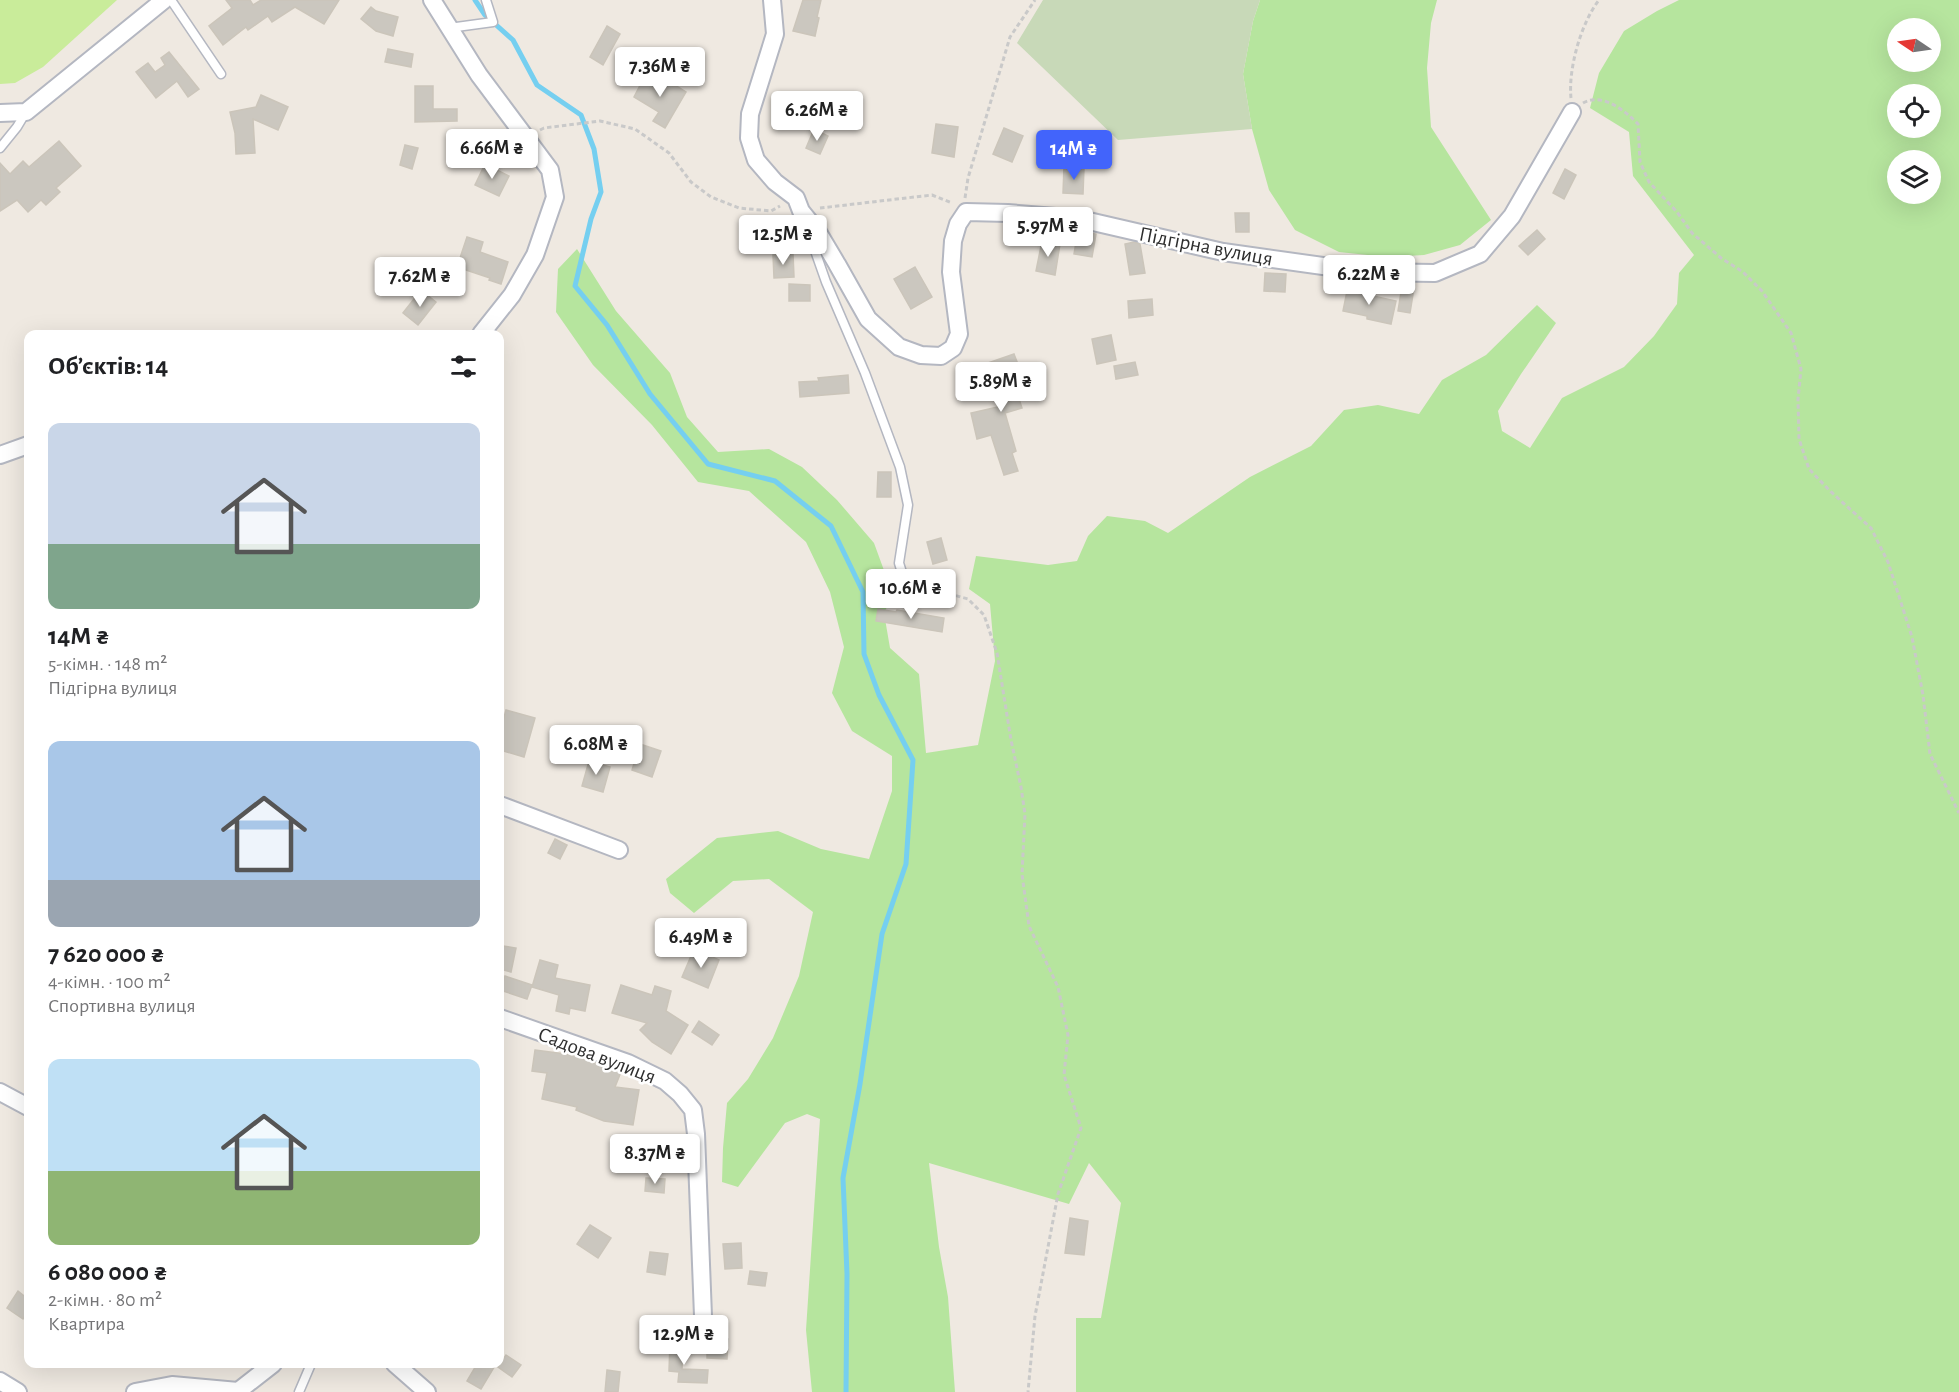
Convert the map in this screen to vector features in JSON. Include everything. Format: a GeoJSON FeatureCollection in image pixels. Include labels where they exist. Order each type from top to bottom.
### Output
{"type":"FeatureCollection","features":[{"type":"Feature","properties":{"kind":"street"},"geometry":{"type":"LineString","coordinates":[[0,113],[26,112],[164,0]]}},
{"type":"Feature","properties":{"kind":"street"},"geometry":{"type":"LineString","coordinates":[[432,0],[448,28],[502,107],[550,170],[555,197],[535,255],[512,295],[484,330]]}},
{"type":"Feature","properties":{"kind":"street"},"geometry":{"type":"LineString","coordinates":[[772,0],[775,34],[750,114],[748,138],[756,160],[799,204],[818,232],[868,319],[899,347],[921,355],[941,356],[953,348],[959,334],[951,272],[953,241],[958,224],[966,212]]}},
{"type":"Feature","properties":{"kind":"street","name":"Підгірна вулиця"},"geometry":{"type":"LineString","coordinates":[[966,212],[1080,219],[1223,252],[1354,270],[1435,273],[1480,254],[1512,216],[1572,112]]}},
{"type":"Feature","properties":{"kind":"street"},"geometry":{"type":"LineString","coordinates":[[0,455],[24,446]]}},
{"type":"Feature","properties":{"kind":"street"},"geometry":{"type":"LineString","coordinates":[[504,807],[619,850]]}},
{"type":"Feature","properties":{"kind":"street","name":"Садова вулиця"},"geometry":{"type":"LineString","coordinates":[[504,1019],[628,1063],[665,1081],[693,1110],[704,1316]]}},
{"type":"Feature","properties":{"kind":"street"},"geometry":{"type":"LineString","coordinates":[[0,1092],[24,1105]]}},
{"type":"Feature","properties":{"kind":"street"},"geometry":{"type":"LineString","coordinates":[[135,1392],[172,1385],[238,1391],[268,1368]]}},
{"type":"Feature","properties":{"kind":"street"},"geometry":{"type":"LineString","coordinates":[[400,1368],[427,1392]]}},
{"type":"Feature","properties":{"kind":"street"},"geometry":{"type":"LineString","coordinates":[[403,1392],[408,1375]]}},
{"type":"Feature","properties":{"kind":"street"},"geometry":{"type":"LineString","coordinates":[[0,1381],[18,1392]]}},
{"type":"Feature","properties":{"kind":"lane"},"geometry":{"type":"LineString","coordinates":[[171,0],[221,74]]}},
{"type":"Feature","properties":{"kind":"lane"},"geometry":{"type":"LineString","coordinates":[[448,28],[493,22],[486,0]]}},
{"type":"Feature","properties":{"kind":"lane"},"geometry":{"type":"LineString","coordinates":[[0,148],[26,112]]}},
{"type":"Feature","properties":{"kind":"lane"},"geometry":{"type":"LineString","coordinates":[[799,204],[826,282],[865,374],[900,467],[908,505],[899,563],[904,579]]}},
{"type":"Feature","properties":{"kind":"lane"},"geometry":{"type":"LineString","coordinates":[[298,1392],[309,1368]]}},
{"type":"Feature","properties":{"kind":"path"},"geometry":{"type":"LineString","coordinates":[[966,212],[965,196],[968,178],[1001,64],[1010,37],[1035,0]]}},
{"type":"Feature","properties":{"kind":"path"},"geometry":{"type":"LineString","coordinates":[[1572,112],[1569,86],[1576,53],[1589,13],[1599,0]]}},
{"type":"Feature","properties":{"kind":"path"},"geometry":{"type":"LineString","coordinates":[[1572,112],[1586,101],[1604,100],[1626,112],[1638,124],[1640,162],[1649,182],[1677,212],[1692,233],[1721,258],[1743,272],[1762,291],[1791,333],[1801,369],[1798,399],[1799,439],[1809,469],[1871,528],[1888,562],[1912,637],[1923,694],[1929,754],[1959,813]]}},
{"type":"Feature","properties":{"kind":"path"},"geometry":{"type":"LineString","coordinates":[[544,128],[600,121],[635,129],[669,153],[692,182],[711,197],[739,208],[771,211],[799,204],[932,195],[948,200],[966,212]]}},
{"type":"Feature","properties":{"kind":"path"},"geometry":{"type":"LineString","coordinates":[[904,579],[916,588],[968,599],[984,615],[997,653],[1021,787],[1024,814],[1022,874],[1029,926],[1058,987],[1068,1035],[1064,1075],[1081,1128],[1058,1194],[1035,1317],[1028,1392]]}},
{"type":"Feature","properties":{"kind":"green space"},"geometry":{"type":"Polygon","coordinates":[[[0,0],[117,0],[43,67],[15,83],[0,84],[0,0]]]}},
{"type":"Feature","properties":{"kind":"green space"},"geometry":{"type":"Polygon","coordinates":[[[1043,0],[1260,0],[1253,21],[1243,74],[1252,129],[1118,140],[1017,43],[1043,0]]]}},
{"type":"Feature","properties":{"kind":"green space"},"geometry":{"type":"Polygon","coordinates":[[[1260,0],[1437,0],[1431,23],[1427,68],[1431,127],[1491,220],[1460,245],[1424,255],[1387,257],[1339,252],[1295,230],[1269,190],[1252,129],[1243,74],[1253,21],[1260,0]]]}},
{"type":"Feature","properties":{"kind":"green space"},"geometry":{"type":"Polygon","coordinates":[[[1679,0],[1959,0],[1959,1392],[1076,1392],[1076,1318],[1101,1318],[1121,1203],[1089,1163],[1069,1204],[929,1163],[939,1247],[948,1297],[955,1392],[812,1392],[806,1330],[820,1119],[807,1114],[785,1123],[738,1187],[722,1182],[727,1103],[748,1079],[773,1038],[799,976],[813,912],[769,879],[733,881],[694,913],[670,893],[666,879],[717,838],[778,831],[821,849],[869,859],[892,791],[892,756],[852,731],[832,693],[844,647],[830,592],[806,542],[749,491],[698,482],[652,425],[593,365],[556,312],[558,269],[577,249],[616,311],[670,373],[687,417],[718,452],[769,449],[802,467],[837,500],[874,543],[893,595],[884,613],[890,648],[919,674],[926,753],[978,745],[995,661],[990,604],[969,589],[976,556],[1048,565],[1077,561],[1088,536],[1107,516],[1145,521],[1168,533],[1250,477],[1311,446],[1344,410],[1378,405],[1419,414],[1442,380],[1486,355],[1537,305],[1556,323],[1498,411],[1502,431],[1530,448],[1562,398],[1624,367],[1654,336],[1677,304],[1679,273],[1694,255],[1633,176],[1629,132],[1590,108],[1599,73],[1624,31],[1679,0]]]}},
{"type":"Feature","properties":{"kind":"building"},"geometry":{"type":"Polygon","coordinates":[[[226,0],[250,0],[253,5],[261,0],[339,0],[324,24],[295,7],[272,22],[268,16],[248,30],[246,27],[223,45],[209,26],[232,8],[226,0]]]}},
{"type":"Feature","properties":{"kind":"building"},"geometry":{"type":"Polygon","coordinates":[[[803,0],[821,0],[815,36],[793,31],[803,0]]]}},
{"type":"Feature","properties":{"kind":"building"},"geometry":{"type":"Polygon","coordinates":[[[371,7],[376,11],[398,17],[393,36],[376,31],[361,19],[371,7]]]}},
{"type":"Feature","properties":{"kind":"building"},"geometry":{"type":"Polygon","coordinates":[[[607,26],[620,34],[603,65],[590,57],[607,26]]]}},
{"type":"Feature","properties":{"kind":"building"},"geometry":{"type":"Polygon","coordinates":[[[388,49],[413,54],[411,67],[385,62],[388,49]]]}},
{"type":"Feature","properties":{"kind":"building"},"geometry":{"type":"Polygon","coordinates":[[[169,52],[199,89],[188,97],[177,81],[156,98],[136,72],[148,63],[155,72],[165,65],[161,58],[169,52]]]}},
{"type":"Feature","properties":{"kind":"building"},"geometry":{"type":"Polygon","coordinates":[[[647,72],[686,92],[665,128],[653,121],[659,112],[634,97],[647,72]]]}},
{"type":"Feature","properties":{"kind":"building"},"geometry":{"type":"Polygon","coordinates":[[[415,86],[433,86],[433,109],[457,109],[457,121],[415,122],[415,86]]]}},
{"type":"Feature","properties":{"kind":"building"},"geometry":{"type":"Polygon","coordinates":[[[261,95],[288,107],[278,130],[253,119],[255,153],[236,154],[235,133],[230,112],[256,107],[261,95]]]}},
{"type":"Feature","properties":{"kind":"building"},"geometry":{"type":"Polygon","coordinates":[[[805,106],[823,114],[819,126],[800,118],[805,106]]]}},
{"type":"Feature","properties":{"kind":"building"},"geometry":{"type":"Polygon","coordinates":[[[936,124],[958,127],[954,157],[932,153],[936,124]]]}},
{"type":"Feature","properties":{"kind":"building"},"geometry":{"type":"Polygon","coordinates":[[[1004,128],[1023,136],[1012,162],[993,154],[1004,128]]]}},
{"type":"Feature","properties":{"kind":"building"},"geometry":{"type":"Polygon","coordinates":[[[814,129],[828,136],[820,154],[806,148],[814,129]]]}},
{"type":"Feature","properties":{"kind":"building"},"geometry":{"type":"Polygon","coordinates":[[[59,141],[81,166],[56,188],[60,192],[46,205],[41,200],[28,212],[17,200],[0,211],[0,163],[10,174],[23,161],[29,167],[59,141]]]}},
{"type":"Feature","properties":{"kind":"building"},"geometry":{"type":"Polygon","coordinates":[[[405,145],[418,148],[412,169],[400,165],[405,145]]]}},
{"type":"Feature","properties":{"kind":"building"},"geometry":{"type":"Polygon","coordinates":[[[485,164],[509,176],[499,196],[475,185],[485,164]]]}},
{"type":"Feature","properties":{"kind":"building"},"geometry":{"type":"Polygon","coordinates":[[[1064,167],[1084,168],[1083,194],[1063,193],[1064,167]]]}},
{"type":"Feature","properties":{"kind":"building"},"geometry":{"type":"Polygon","coordinates":[[[1565,169],[1576,175],[1564,199],[1553,193],[1565,169]]]}},
{"type":"Feature","properties":{"kind":"building"},"geometry":{"type":"Polygon","coordinates":[[[1235,213],[1249,213],[1249,232],[1236,232],[1235,213]]]}},
{"type":"Feature","properties":{"kind":"building"},"geometry":{"type":"Polygon","coordinates":[[[1537,230],[1545,239],[1528,255],[1519,246],[1537,230]]]}},
{"type":"Feature","properties":{"kind":"building"},"geometry":{"type":"Polygon","coordinates":[[[1078,231],[1096,234],[1092,257],[1074,254],[1078,231]]]}},
{"type":"Feature","properties":{"kind":"building"},"geometry":{"type":"Polygon","coordinates":[[[467,237],[483,242],[480,252],[508,262],[501,284],[457,267],[467,237]]]}},
{"type":"Feature","properties":{"kind":"building"},"geometry":{"type":"Polygon","coordinates":[[[1042,241],[1060,244],[1055,275],[1036,271],[1042,241]]]}},
{"type":"Feature","properties":{"kind":"building"},"geometry":{"type":"Polygon","coordinates":[[[1134,242],[1140,244],[1145,273],[1130,275],[1125,244],[1134,242]]]}},
{"type":"Feature","properties":{"kind":"building"},"geometry":{"type":"Polygon","coordinates":[[[793,254],[794,277],[774,278],[773,255],[793,254]]]}},
{"type":"Feature","properties":{"kind":"building"},"geometry":{"type":"Polygon","coordinates":[[[915,267],[932,297],[911,309],[894,279],[915,267]]]}},
{"type":"Feature","properties":{"kind":"building"},"geometry":{"type":"Polygon","coordinates":[[[1265,273],[1286,274],[1285,292],[1264,291],[1265,273]]]}},
{"type":"Feature","properties":{"kind":"building"},"geometry":{"type":"Polygon","coordinates":[[[789,284],[810,285],[810,301],[789,301],[789,284]]]}},
{"type":"Feature","properties":{"kind":"building"},"geometry":{"type":"Polygon","coordinates":[[[1348,286],[1365,289],[1364,294],[1396,301],[1391,324],[1343,311],[1348,286]]]}},
{"type":"Feature","properties":{"kind":"building"},"geometry":{"type":"Polygon","coordinates":[[[1402,286],[1414,288],[1410,313],[1398,311],[1402,286]]]}},
{"type":"Feature","properties":{"kind":"building"},"geometry":{"type":"Polygon","coordinates":[[[421,290],[436,302],[418,325],[403,313],[421,290]]]}},
{"type":"Feature","properties":{"kind":"building"},"geometry":{"type":"Polygon","coordinates":[[[1152,299],[1153,315],[1129,318],[1128,301],[1152,299]]]}},
{"type":"Feature","properties":{"kind":"building"},"geometry":{"type":"Polygon","coordinates":[[[1111,335],[1116,360],[1097,364],[1092,339],[1111,335]]]}},
{"type":"Feature","properties":{"kind":"building"},"geometry":{"type":"Polygon","coordinates":[[[1014,354],[1021,372],[1011,375],[1022,408],[1005,413],[1016,451],[1012,453],[1018,471],[1004,475],[991,435],[977,439],[971,413],[1002,406],[988,363],[1014,354]]]}},
{"type":"Feature","properties":{"kind":"building"},"geometry":{"type":"Polygon","coordinates":[[[1135,362],[1138,375],[1116,379],[1114,366],[1135,362]]]}},
{"type":"Feature","properties":{"kind":"building"},"geometry":{"type":"Polygon","coordinates":[[[848,375],[849,393],[800,397],[799,382],[819,381],[818,378],[848,375]]]}},
{"type":"Feature","properties":{"kind":"building"},"geometry":{"type":"Polygon","coordinates":[[[878,472],[891,472],[891,497],[877,497],[878,472]]]}},
{"type":"Feature","properties":{"kind":"building"},"geometry":{"type":"Polygon","coordinates":[[[941,538],[947,560],[933,564],[927,542],[941,538]]]}},
{"type":"Feature","properties":{"kind":"building"},"geometry":{"type":"Polygon","coordinates":[[[878,609],[944,618],[942,632],[876,621],[878,609]]]}},
{"type":"Feature","properties":{"kind":"building"},"geometry":{"type":"Polygon","coordinates":[[[506,710],[535,718],[524,757],[504,751],[506,710]]]}},
{"type":"Feature","properties":{"kind":"building"},"geometry":{"type":"Polygon","coordinates":[[[640,744],[661,751],[652,777],[632,770],[640,744]]]}},
{"type":"Feature","properties":{"kind":"building"},"geometry":{"type":"Polygon","coordinates":[[[589,761],[610,767],[603,792],[582,786],[589,761]]]}},
{"type":"Feature","properties":{"kind":"building"},"geometry":{"type":"Polygon","coordinates":[[[555,839],[567,845],[560,859],[548,853],[555,839]]]}},
{"type":"Feature","properties":{"kind":"building"},"geometry":{"type":"Polygon","coordinates":[[[504,946],[516,948],[511,972],[504,970],[504,946]]]}},
{"type":"Feature","properties":{"kind":"building"},"geometry":{"type":"Polygon","coordinates":[[[694,949],[719,960],[708,988],[682,977],[694,949]]]}},
{"type":"Feature","properties":{"kind":"building"},"geometry":{"type":"Polygon","coordinates":[[[540,960],[558,965],[555,978],[590,985],[585,1011],[570,1008],[569,1014],[556,1011],[559,995],[532,987],[540,960]]]}},
{"type":"Feature","properties":{"kind":"building"},"geometry":{"type":"Polygon","coordinates":[[[505,976],[532,985],[527,999],[504,991],[505,976]]]}},
{"type":"Feature","properties":{"kind":"building"},"geometry":{"type":"Polygon","coordinates":[[[621,985],[652,995],[655,986],[671,991],[666,1011],[688,1025],[671,1054],[652,1042],[640,1030],[647,1023],[612,1013],[621,985]]]}},
{"type":"Feature","properties":{"kind":"building"},"geometry":{"type":"Polygon","coordinates":[[[699,1021],[719,1035],[712,1045],[692,1032],[699,1021]]]}},
{"type":"Feature","properties":{"kind":"building"},"geometry":{"type":"Polygon","coordinates":[[[535,1050],[573,1055],[621,1072],[615,1087],[639,1090],[633,1125],[604,1121],[576,1110],[577,1107],[542,1099],[547,1073],[532,1071],[535,1050]]]}},
{"type":"Feature","properties":{"kind":"building"},"geometry":{"type":"Polygon","coordinates":[[[646,1178],[665,1179],[664,1193],[645,1191],[646,1178]]]}},
{"type":"Feature","properties":{"kind":"building"},"geometry":{"type":"Polygon","coordinates":[[[1070,1218],[1088,1221],[1084,1255],[1065,1253],[1070,1218]]]}},
{"type":"Feature","properties":{"kind":"building"},"geometry":{"type":"Polygon","coordinates":[[[590,1225],[611,1238],[598,1258],[577,1244],[590,1225]]]}},
{"type":"Feature","properties":{"kind":"building"},"geometry":{"type":"Polygon","coordinates":[[[741,1243],[742,1268],[725,1269],[723,1244],[741,1243]]]}},
{"type":"Feature","properties":{"kind":"building"},"geometry":{"type":"Polygon","coordinates":[[[650,1252],[668,1254],[665,1275],[647,1272],[650,1252]]]}},
{"type":"Feature","properties":{"kind":"building"},"geometry":{"type":"Polygon","coordinates":[[[750,1271],[767,1273],[765,1286],[748,1284],[750,1271]]]}},
{"type":"Feature","properties":{"kind":"building"},"geometry":{"type":"Polygon","coordinates":[[[18,1291],[24,1296],[23,1319],[7,1308],[18,1291]]]}},
{"type":"Feature","properties":{"kind":"building"},"geometry":{"type":"Polygon","coordinates":[[[707,1339],[728,1339],[727,1359],[707,1358],[707,1339]]]}},
{"type":"Feature","properties":{"kind":"building"},"geometry":{"type":"Polygon","coordinates":[[[670,1341],[683,1342],[682,1369],[708,1370],[707,1383],[678,1382],[679,1372],[669,1371],[670,1341]]]}},
{"type":"Feature","properties":{"kind":"building"},"geometry":{"type":"Polygon","coordinates":[[[506,1355],[521,1365],[512,1377],[499,1368],[504,1368],[506,1355]]]}},
{"type":"Feature","properties":{"kind":"building"},"geometry":{"type":"Polygon","coordinates":[[[475,1368],[494,1368],[481,1389],[467,1381],[475,1368]]]}},
{"type":"Feature","properties":{"kind":"building"},"geometry":{"type":"Polygon","coordinates":[[[607,1370],[620,1372],[618,1392],[605,1392],[607,1370]]]}},
{"type":"Feature","properties":{"kind":"waterway"},"geometry":{"type":"LineString","coordinates":[[475,0],[485,15],[513,40],[537,85],[581,115],[594,149],[601,192],[591,219],[575,286],[607,325],[650,394],[708,464],[775,481],[831,526],[863,592],[864,654],[879,695],[913,760],[906,864],[882,934],[860,1084],[843,1178],[847,1274],[846,1392]]}}]}
